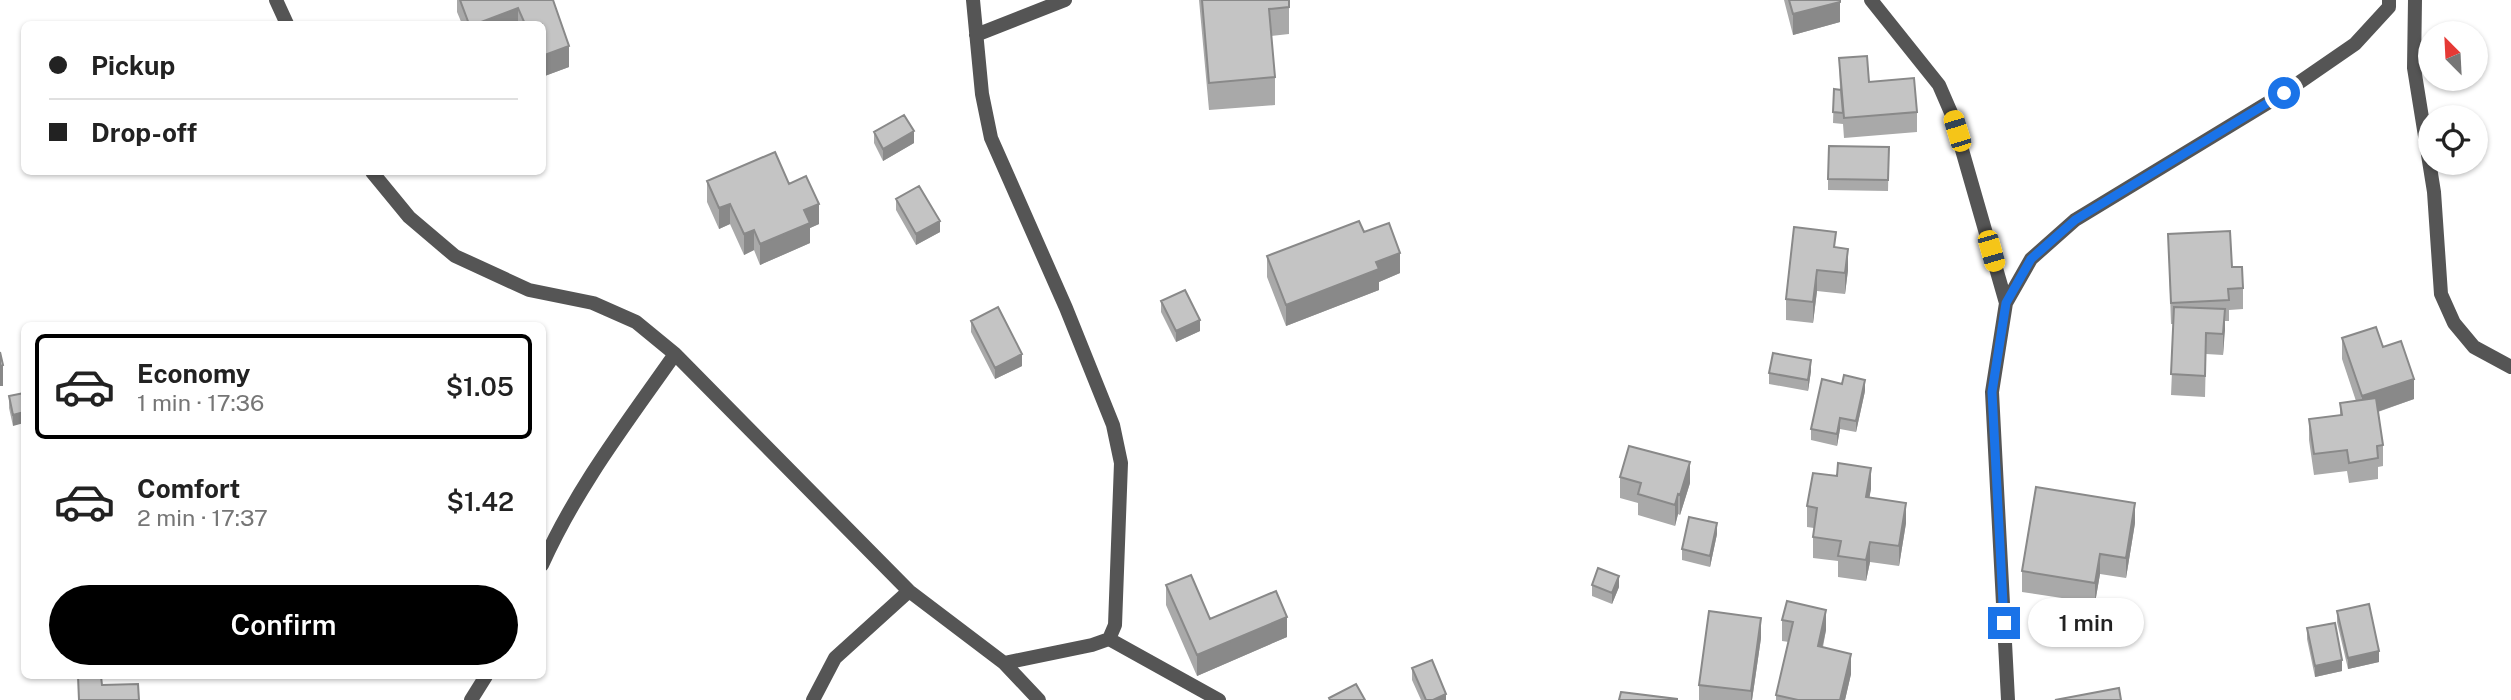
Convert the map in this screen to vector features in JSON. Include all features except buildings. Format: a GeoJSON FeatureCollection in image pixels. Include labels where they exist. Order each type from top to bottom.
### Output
{"type":"FeatureCollection","features":[{"type":"Feature","properties":{"kind":"street"},"geometry":{"type":"LineString","coordinates":[[276,0],[286,21]]}},
{"type":"Feature","properties":{"kind":"street"},"geometry":{"type":"LineString","coordinates":[[973,0],[982,94],[990,138],[1066,307],[1113,425],[1121,463],[1115,625],[1109,639],[1004,663]]}},
{"type":"Feature","properties":{"kind":"street"},"geometry":{"type":"LineString","coordinates":[[976,35],[1065,0]]}},
{"type":"Feature","properties":{"kind":"street"},"geometry":{"type":"LineString","coordinates":[[1871,0],[1939,85],[1948,105],[2006,303]]}},
{"type":"Feature","properties":{"kind":"street"},"geometry":{"type":"LineString","coordinates":[[2008,700],[1992,392],[2006,303],[2031,259],[2075,220],[2284,93],[2355,44],[2389,3],[2406,0]]}},
{"type":"Feature","properties":{"kind":"street"},"geometry":{"type":"LineString","coordinates":[[2415,0],[2414,68],[2434,192],[2441,294],[2454,323],[2474,346],[2511,368]]}},
{"type":"Feature","properties":{"kind":"street"},"geometry":{"type":"LineString","coordinates":[[374,175],[409,217],[455,256],[529,290],[593,303],[636,322],[675,354],[909,591],[1004,663],[1039,700]]}},
{"type":"Feature","properties":{"kind":"street"},"geometry":{"type":"LineString","coordinates":[[546,556],[564,516],[597,463],[675,354]]}},
{"type":"Feature","properties":{"kind":"street"},"geometry":{"type":"LineString","coordinates":[[813,700],[835,658],[909,591]]}},
{"type":"Feature","properties":{"kind":"street"},"geometry":{"type":"LineString","coordinates":[[1109,639],[1219,700]]}},
{"type":"Feature","properties":{"kind":"street"},"geometry":{"type":"LineString","coordinates":[[471,700],[484,679]]}},
{"type":"Feature","properties":{"kind":"route"},"geometry":{"type":"LineString","coordinates":[[2004,623],[1992,392],[2006,303],[2031,259],[2075,220],[2284,93]]}}]}
